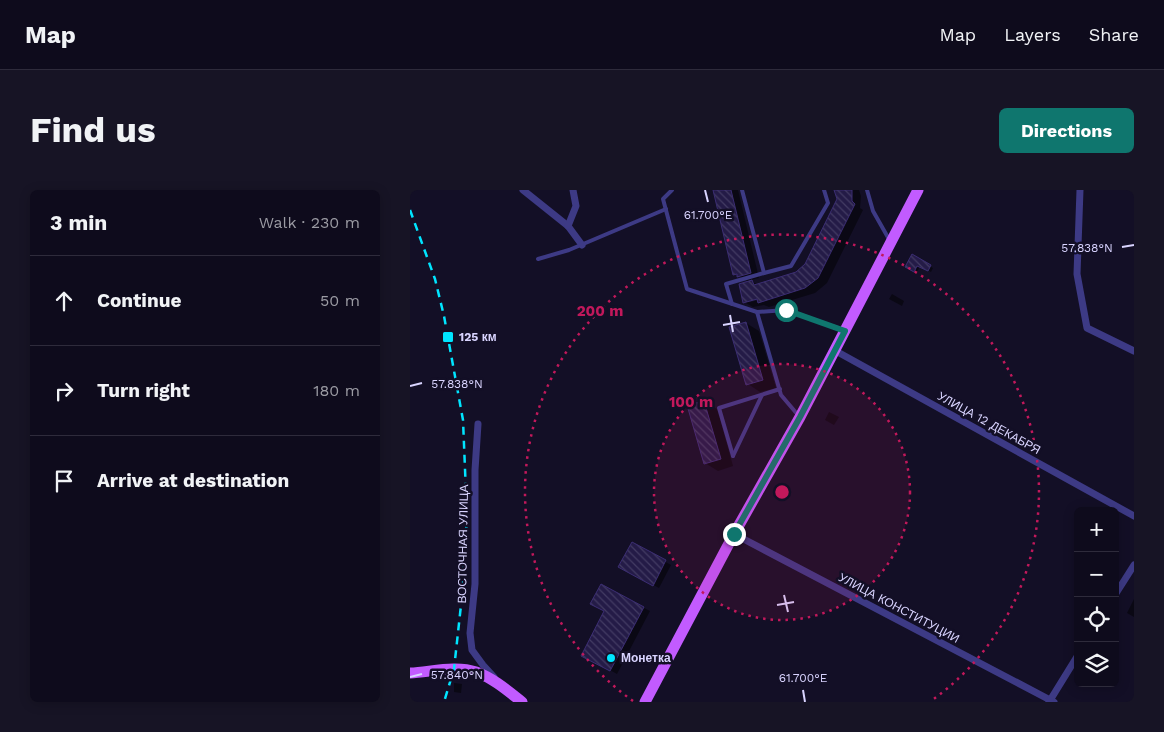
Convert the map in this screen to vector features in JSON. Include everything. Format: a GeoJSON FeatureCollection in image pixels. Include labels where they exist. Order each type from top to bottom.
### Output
{"type":"FeatureCollection","features":[{"type":"Feature","properties":{"kind":"main road"},"geometry":{"type":"LineString","coordinates":[[645,702],[734,534],[800,417],[918,190]]}},
{"type":"Feature","properties":{"kind":"main road"},"geometry":{"type":"LineString","coordinates":[[410,673],[454,669],[476,672],[501,685],[522,702]]}},
{"type":"Feature","properties":{"kind":"street"},"geometry":{"type":"LineString","coordinates":[[523,190],[568,226],[582,246]]}},
{"type":"Feature","properties":{"kind":"street"},"geometry":{"type":"LineString","coordinates":[[568,226],[576,206],[573,190]]}},
{"type":"Feature","properties":{"kind":"street"},"geometry":{"type":"LineString","coordinates":[[1080,190],[1077,274],[1087,328],[1134,351]]}},
{"type":"Feature","properties":{"kind":"street","name":"УЛИЦА 12 ДЕКАБРЯ"},"geometry":{"type":"LineString","coordinates":[[834,350],[1134,516]]}},
{"type":"Feature","properties":{"kind":"street","name":"ВОСТОЧНАЯ УЛИЦА"},"geometry":{"type":"LineString","coordinates":[[478,424],[475,470],[475,584],[470,633],[472,650],[483,666],[501,685]]}},
{"type":"Feature","properties":{"kind":"street","name":"УЛИЦА КОНСТИТУЦИИ"},"geometry":{"type":"LineString","coordinates":[[734,534],[1051,701]]}},
{"type":"Feature","properties":{"kind":"street"},"geometry":{"type":"LineString","coordinates":[[1119,589],[1134,565]]}},
{"type":"Feature","properties":{"kind":"street"},"geometry":{"type":"LineString","coordinates":[[1051,701],[1074,662]]}},
{"type":"Feature","properties":{"kind":"lane"},"geometry":{"type":"LineString","coordinates":[[672,190],[663,199],[687,289],[756,312],[786,310],[845,331]]}},
{"type":"Feature","properties":{"kind":"lane"},"geometry":{"type":"LineString","coordinates":[[742,190],[764,273]]}},
{"type":"Feature","properties":{"kind":"lane"},"geometry":{"type":"LineString","coordinates":[[732,304],[726,284],[791,266],[828,203],[824,190]]}},
{"type":"Feature","properties":{"kind":"lane"},"geometry":{"type":"LineString","coordinates":[[867,190],[873,211],[891,243]]}},
{"type":"Feature","properties":{"kind":"lane"},"geometry":{"type":"LineString","coordinates":[[538,259],[582,246],[666,209]]}},
{"type":"Feature","properties":{"kind":"lane"},"geometry":{"type":"LineString","coordinates":[[756,312],[781,395],[800,417]]}},
{"type":"Feature","properties":{"kind":"lane"},"geometry":{"type":"LineString","coordinates":[[762,395],[733,456],[719,408],[780,389]]}},
{"type":"Feature","properties":{"kind":"building"},"geometry":{"type":"Polygon","coordinates":[[[713,190],[731,190],[751,273],[737,277],[737,274],[733,275],[713,190]]]}},
{"type":"Feature","properties":{"kind":"building"},"geometry":{"type":"Polygon","coordinates":[[[834,190],[852,190],[852,201],[855,204],[818,278],[805,288],[758,303],[757,299],[743,303],[739,284],[752,280],[754,285],[796,272],[805,264],[837,199],[834,190]]]}},
{"type":"Feature","properties":{"kind":"building"},"geometry":{"type":"Polygon","coordinates":[[[912,254],[931,265],[928,271],[917,266],[914,272],[905,267],[912,254]]]}},
{"type":"Feature","properties":{"kind":"building"},"geometry":{"type":"Polygon","coordinates":[[[746,322],[763,380],[746,385],[729,327],[746,322]]]}},
{"type":"Feature","properties":{"kind":"building"},"geometry":{"type":"Polygon","coordinates":[[[704,401],[721,459],[704,464],[687,405],[704,401]]]}},
{"type":"Feature","properties":{"kind":"building"},"geometry":{"type":"Polygon","coordinates":[[[632,542],[666,560],[653,586],[618,567],[632,542]]]}},
{"type":"Feature","properties":{"kind":"building"},"geometry":{"type":"Polygon","coordinates":[[[601,584],[644,607],[610,671],[581,656],[604,611],[590,604],[601,584]]]}},
{"type":"Feature","properties":{"kind":"railway"},"geometry":{"type":"LineString","coordinates":[[410,210],[435,279],[444,316],[463,420],[467,518],[462,596],[454,669],[444,702]]}},
{"type":"Feature","properties":{"kind":"place","name":"125 км"},"geometry":{"type":"Point","coordinates":[448,337]}},
{"type":"Feature","properties":{"kind":"place","name":"Монетка"},"geometry":{"type":"Point","coordinates":[611,658]}},
{"type":"Feature","properties":{"kind":"route"},"geometry":{"type":"LineString","coordinates":[[734,534],[800,417],[845,331],[786,310]]}}]}
